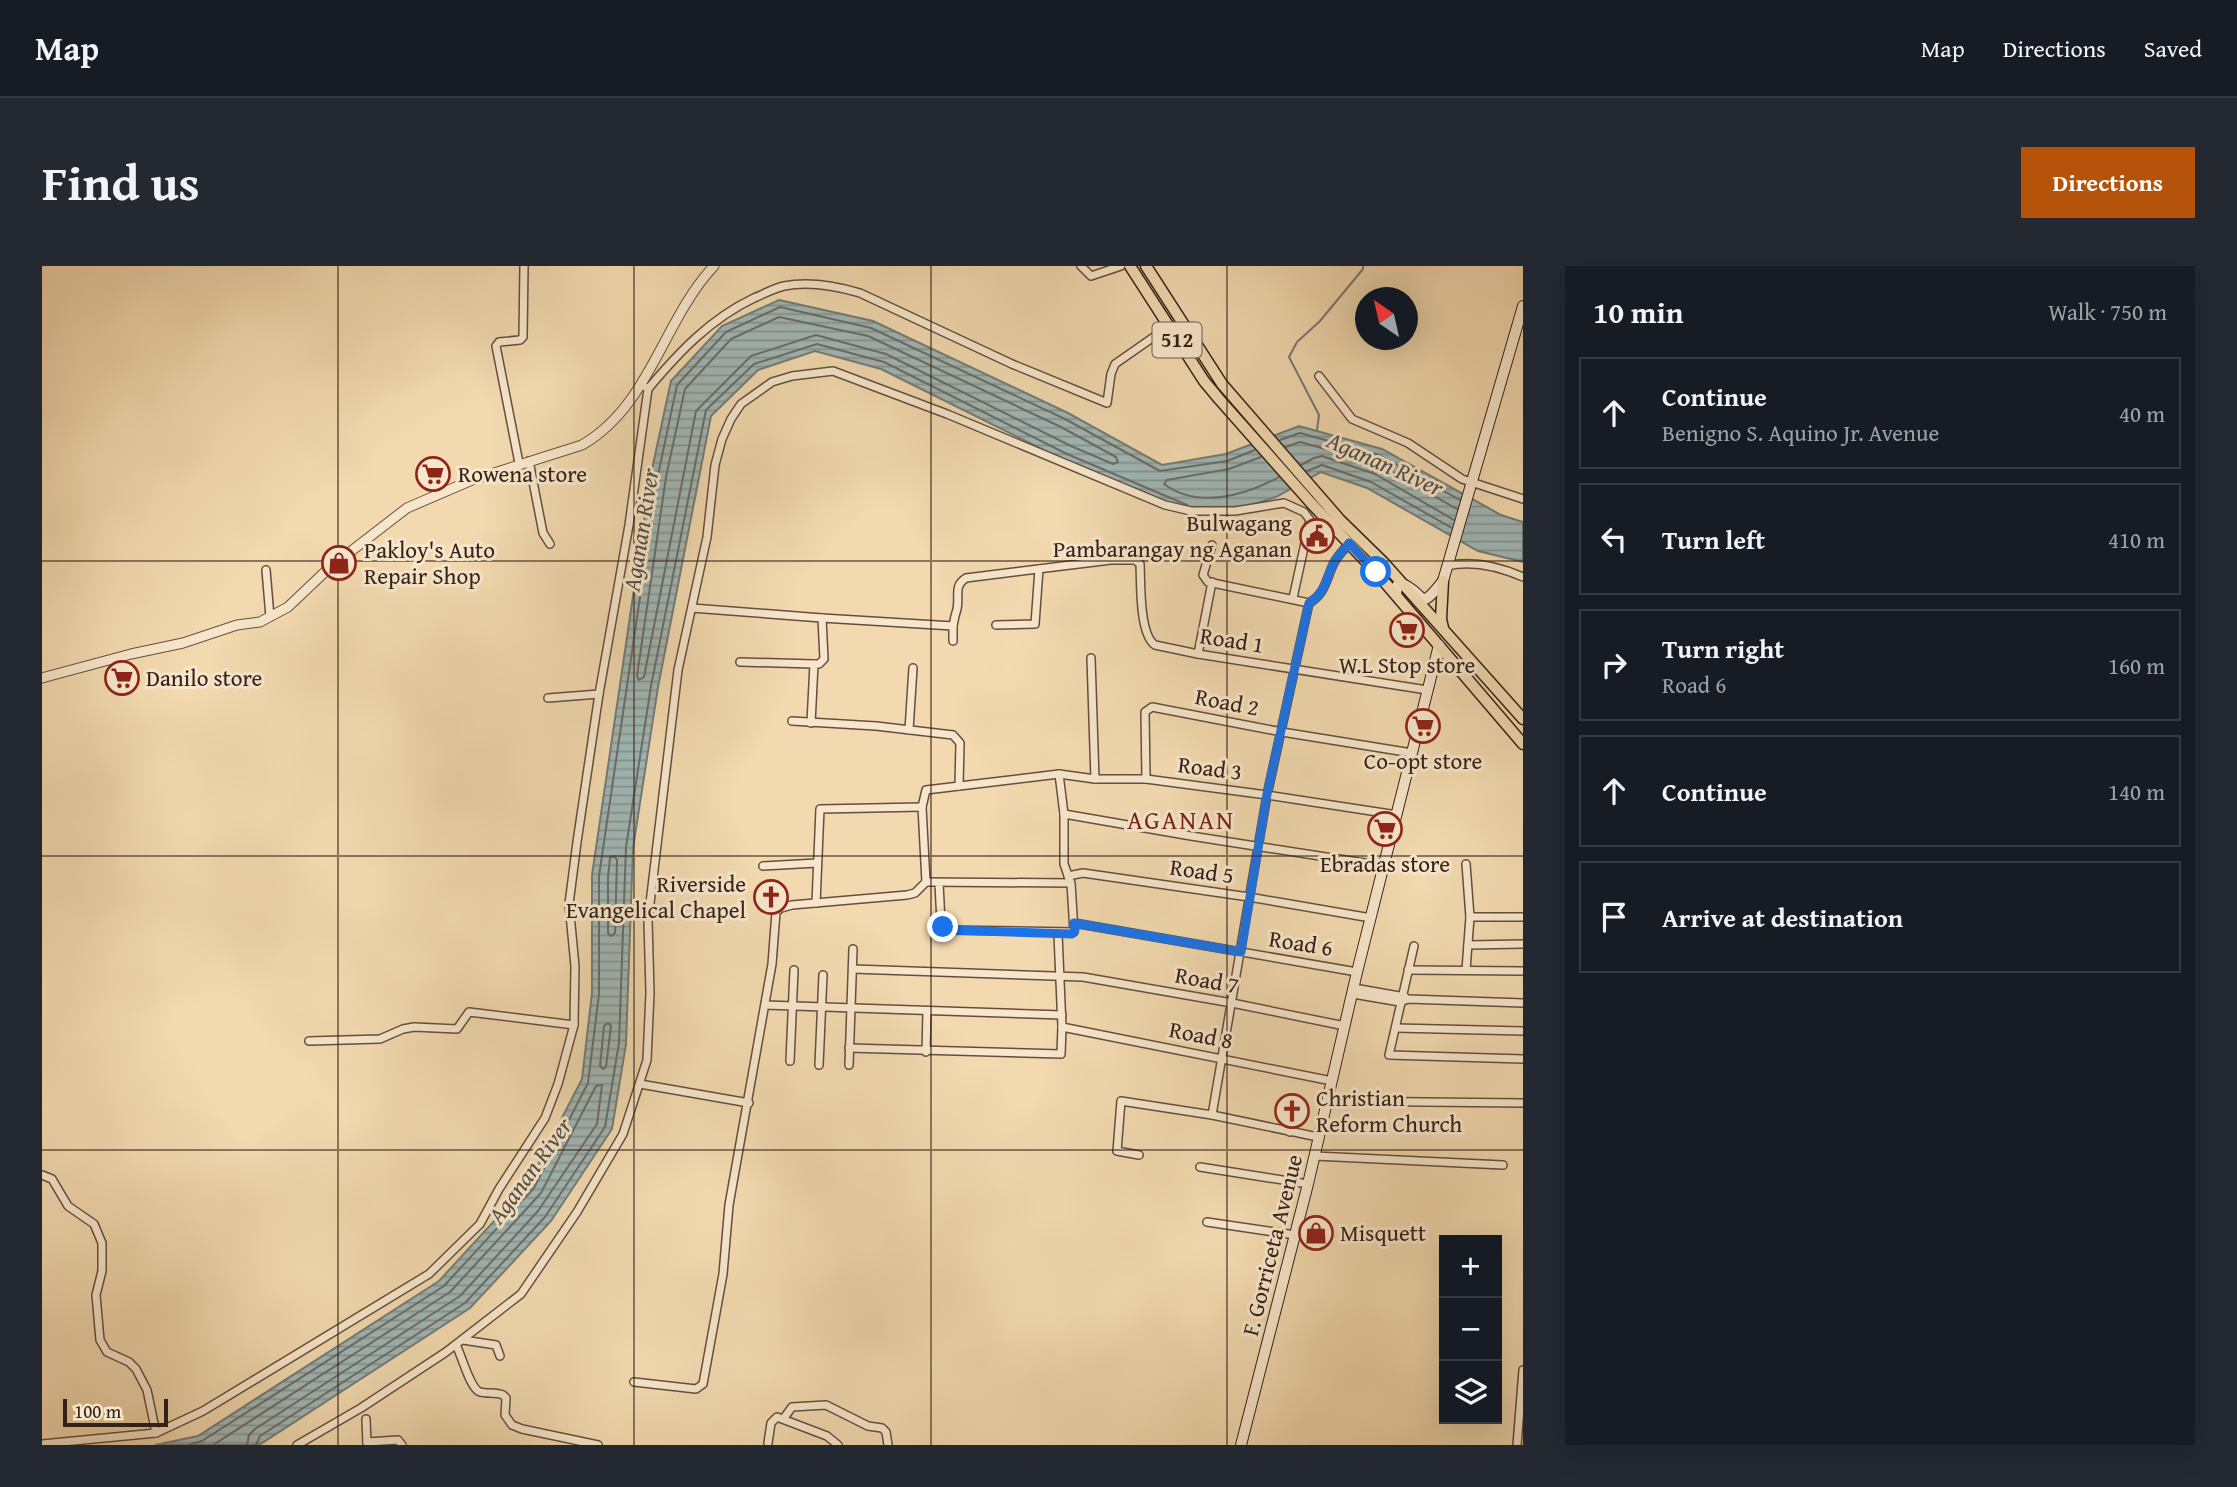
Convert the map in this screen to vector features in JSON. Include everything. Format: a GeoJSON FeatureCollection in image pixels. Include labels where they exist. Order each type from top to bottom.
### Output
{"type":"FeatureCollection","features":[{"type":"Feature","properties":{"kind":"main road","name":"512"},"geometry":{"type":"LineString","coordinates":[[1130,266],[1204,381],[1228,410],[1352,540],[1523,744]]}},
{"type":"Feature","properties":{"kind":"main road","name":"512"},"geometry":{"type":"LineString","coordinates":[[1146,266],[1215,374],[1315,499]]}},
{"type":"Feature","properties":{"kind":"main road"},"geometry":{"type":"LineString","coordinates":[[1447,633],[1441,621],[1443,580],[1523,306]]}},
{"type":"Feature","properties":{"kind":"main road","name":"512"},"geometry":{"type":"LineString","coordinates":[[1352,540],[1384,563],[1523,719]]}},
{"type":"Feature","properties":{"kind":"main road"},"geometry":{"type":"LineString","coordinates":[[1396,594],[1398,584],[1402,584],[1423,599],[1433,595],[1443,580]]}},
{"type":"Feature","properties":{"kind":"main road","name":"F. Gorriceta Avenue"},"geometry":{"type":"LineString","coordinates":[[1241,1445],[1315,1156],[1357,971],[1439,645]]}},
{"type":"Feature","properties":{"kind":"main road"},"geometry":{"type":"LineString","coordinates":[[1433,664],[1440,654],[1448,657]]}},
{"type":"Feature","properties":{"kind":"street"},"geometry":{"type":"LineString","coordinates":[[524,266],[523,337],[520,340],[499,342],[496,346],[543,533],[550,544]]}},
{"type":"Feature","properties":{"kind":"street"},"geometry":{"type":"LineString","coordinates":[[42,1444],[156,1433],[203,1411],[429,1274],[480,1224],[545,1118],[558,1084],[574,1025],[575,967],[569,904],[599,694],[629,525],[644,386],[694,292],[714,266]]}},
{"type":"Feature","properties":{"kind":"street"},"geometry":{"type":"LineString","coordinates":[[1081,266],[1091,276],[1121,266]]}},
{"type":"Feature","properties":{"kind":"street"},"geometry":{"type":"LineString","coordinates":[[42,678],[131,653],[183,643],[270,617],[288,607],[328,569],[407,509],[472,480],[582,445],[596,437],[644,386],[715,320],[743,303],[785,286],[833,286],[860,293],[1012,364],[1107,403],[1115,364],[1168,327]]}},
{"type":"Feature","properties":{"kind":"street"},"geometry":{"type":"LineString","coordinates":[[297,1445],[460,1343],[521,1294],[609,1161],[623,1134],[647,1060],[648,920],[678,670],[706,537],[715,465],[722,439],[741,404],[772,382],[792,376],[833,371],[934,409],[1165,505],[1191,511],[1235,510],[1284,503],[1304,512],[1310,520],[1293,598]]}},
{"type":"Feature","properties":{"kind":"street"},"geometry":{"type":"LineString","coordinates":[[1319,376],[1352,419],[1408,443],[1462,479],[1523,499]]}},
{"type":"Feature","properties":{"kind":"street"},"geometry":{"type":"LineString","coordinates":[[1212,1115],[1267,794],[1309,603],[1318,597],[1329,578],[1333,563],[1352,540]]}},
{"type":"Feature","properties":{"kind":"street"},"geometry":{"type":"LineString","coordinates":[[1212,545],[1203,575],[1208,582],[1309,603]]}},
{"type":"Feature","properties":{"kind":"street","name":"Road 1"},"geometry":{"type":"LineString","coordinates":[[1039,569],[1090,562],[1135,560],[1140,564],[1142,608],[1150,642],[1198,654],[1427,690]]}},
{"type":"Feature","properties":{"kind":"street"},"geometry":{"type":"LineString","coordinates":[[1447,566],[1463,562],[1512,572],[1523,577]]}},
{"type":"Feature","properties":{"kind":"street"},"geometry":{"type":"LineString","coordinates":[[953,641],[957,588],[960,581],[1039,569],[1035,624],[996,625]]}},
{"type":"Feature","properties":{"kind":"street"},"geometry":{"type":"LineString","coordinates":[[266,570],[270,617]]}},
{"type":"Feature","properties":{"kind":"street"},"geometry":{"type":"LineString","coordinates":[[1198,654],[1212,582]]}},
{"type":"Feature","properties":{"kind":"street"},"geometry":{"type":"LineString","coordinates":[[692,608],[953,626]]}},
{"type":"Feature","properties":{"kind":"street"},"geometry":{"type":"LineString","coordinates":[[740,662],[822,662],[822,618]]}},
{"type":"Feature","properties":{"kind":"street"},"geometry":{"type":"LineString","coordinates":[[1091,658],[1095,779]]}},
{"type":"Feature","properties":{"kind":"street"},"geometry":{"type":"LineString","coordinates":[[811,723],[814,664]]}},
{"type":"Feature","properties":{"kind":"street"},"geometry":{"type":"LineString","coordinates":[[909,730],[913,668]]}},
{"type":"Feature","properties":{"kind":"street"},"geometry":{"type":"LineString","coordinates":[[548,698],[599,694]]}},
{"type":"Feature","properties":{"kind":"street","name":"Road 2"},"geometry":{"type":"LineString","coordinates":[[1146,779],[1145,712],[1152,707],[1282,733],[1412,753]]}},
{"type":"Feature","properties":{"kind":"street"},"geometry":{"type":"LineString","coordinates":[[792,721],[929,734],[947,733],[958,738],[959,786]]}},
{"type":"Feature","properties":{"kind":"street"},"geometry":{"type":"LineString","coordinates":[[939,883],[941,923],[948,930],[1074,932],[1070,880],[1064,864],[1064,814],[1059,774]]}},
{"type":"Feature","properties":{"kind":"street","name":"Road 3"},"geometry":{"type":"LineString","coordinates":[[922,807],[926,790],[1059,774],[1095,779],[1146,779],[1267,794],[1397,815]]}},
{"type":"Feature","properties":{"kind":"street"},"geometry":{"type":"LineString","coordinates":[[634,1381],[696,1389],[703,1384],[723,1274],[729,1205],[772,964],[776,912],[792,905],[816,903],[907,895],[915,892],[926,883],[922,807],[820,809],[816,903]]}},
{"type":"Feature","properties":{"kind":"street"},"geometry":{"type":"LineString","coordinates":[[1064,814],[1384,866]]}},
{"type":"Feature","properties":{"kind":"street"},"geometry":{"type":"LineString","coordinates":[[763,866],[817,863]]}},
{"type":"Feature","properties":{"kind":"street"},"geometry":{"type":"LineString","coordinates":[[1466,864],[1470,917],[1466,970]]}},
{"type":"Feature","properties":{"kind":"street","name":"Road 5"},"geometry":{"type":"LineString","coordinates":[[926,883],[1070,880],[1083,873],[1371,918]]}},
{"type":"Feature","properties":{"kind":"street"},"geometry":{"type":"LineString","coordinates":[[1470,917],[1523,918]]}},
{"type":"Feature","properties":{"kind":"street","name":"Road 6"},"geometry":{"type":"LineString","coordinates":[[1074,923],[1357,971]]}},
{"type":"Feature","properties":{"kind":"street"},"geometry":{"type":"LineString","coordinates":[[849,1048],[1061,1054],[1058,933]]}},
{"type":"Feature","properties":{"kind":"street"},"geometry":{"type":"LineString","coordinates":[[1468,945],[1523,944]]}},
{"type":"Feature","properties":{"kind":"street"},"geometry":{"type":"LineString","coordinates":[[1414,946],[1390,1056],[1523,1059]]}},
{"type":"Feature","properties":{"kind":"street"},"geometry":{"type":"LineString","coordinates":[[849,1065],[853,949]]}},
{"type":"Feature","properties":{"kind":"street","name":"Road 7"},"geometry":{"type":"LineString","coordinates":[[853,969],[1083,978],[1232,1003],[1345,1026]]}},
{"type":"Feature","properties":{"kind":"street"},"geometry":{"type":"LineString","coordinates":[[790,1061],[794,970]]}},
{"type":"Feature","properties":{"kind":"street"},"geometry":{"type":"LineString","coordinates":[[1408,970],[1523,971]]}},
{"type":"Feature","properties":{"kind":"street"},"geometry":{"type":"LineString","coordinates":[[819,1065],[822,975]]}},
{"type":"Feature","properties":{"kind":"street"},"geometry":{"type":"LineString","coordinates":[[1354,991],[1403,999],[1523,1003]]}},
{"type":"Feature","properties":{"kind":"street"},"geometry":{"type":"LineString","coordinates":[[765,1005],[1062,1015]]}},
{"type":"Feature","properties":{"kind":"street"},"geometry":{"type":"LineString","coordinates":[[926,1052],[927,1011]]}},
{"type":"Feature","properties":{"kind":"street"},"geometry":{"type":"LineString","coordinates":[[309,1041],[380,1039],[414,1027],[457,1029],[470,1012],[574,1025]]}},
{"type":"Feature","properties":{"kind":"street","name":"Road 8"},"geometry":{"type":"LineString","coordinates":[[1062,1027],[1332,1081]]}},
{"type":"Feature","properties":{"kind":"street"},"geometry":{"type":"LineString","coordinates":[[1396,1028],[1523,1031]]}},
{"type":"Feature","properties":{"kind":"street"},"geometry":{"type":"LineString","coordinates":[[640,1084],[749,1103]]}},
{"type":"Feature","properties":{"kind":"street"},"geometry":{"type":"LineString","coordinates":[[1139,1155],[1117,1151],[1121,1101],[1212,1115],[1318,1137]]}},
{"type":"Feature","properties":{"kind":"street"},"geometry":{"type":"LineString","coordinates":[[1327,1101],[1522,1103]]}},
{"type":"Feature","properties":{"kind":"street"},"geometry":{"type":"LineString","coordinates":[[1290,1132],[1294,1109]]}},
{"type":"Feature","properties":{"kind":"street"},"geometry":{"type":"LineString","coordinates":[[1315,1156],[1503,1165]]}},
{"type":"Feature","properties":{"kind":"street"},"geometry":{"type":"LineString","coordinates":[[1200,1167],[1308,1184]]}},
{"type":"Feature","properties":{"kind":"street"},"geometry":{"type":"LineString","coordinates":[[42,1175],[52,1179],[68,1206],[94,1224],[102,1243],[102,1271],[96,1294],[100,1340],[107,1352],[129,1362],[136,1369],[147,1390],[156,1433]]}},
{"type":"Feature","properties":{"kind":"street"},"geometry":{"type":"LineString","coordinates":[[1207,1222],[1295,1235]]}},
{"type":"Feature","properties":{"kind":"street"},"geometry":{"type":"LineString","coordinates":[[460,1343],[496,1345],[500,1356]]}},
{"type":"Feature","properties":{"kind":"street"},"geometry":{"type":"LineString","coordinates":[[460,1343],[472,1386],[480,1392],[503,1395],[506,1398],[505,1415],[512,1425],[598,1445]]}},
{"type":"Feature","properties":{"kind":"street"},"geometry":{"type":"LineString","coordinates":[[1517,1445],[1523,1370]]}},
{"type":"Feature","properties":{"kind":"street"},"geometry":{"type":"LineString","coordinates":[[784,1418],[792,1407],[826,1405],[868,1426],[882,1428],[886,1432],[888,1445]]}},
{"type":"Feature","properties":{"kind":"street"},"geometry":{"type":"LineString","coordinates":[[769,1444],[771,1423],[777,1417],[827,1436],[838,1445]]}},
{"type":"Feature","properties":{"kind":"street"},"geometry":{"type":"LineString","coordinates":[[366,1419],[367,1443],[398,1440],[402,1445]]}},
{"type":"Feature","properties":{"kind":"water","name":"Aganan River"},"geometry":{"type":"Polygon","coordinates":[[[779,300],[873,321],[1068,413],[1162,465],[1226,454],[1299,426],[1382,449],[1501,515],[1523,522],[1523,562],[1478,551],[1367,488],[1321,472],[1276,497],[1224,514],[1187,513],[1064,460],[881,369],[815,351],[758,370],[711,416],[658,687],[633,848],[626,1044],[612,1129],[551,1221],[470,1308],[259,1445],[155,1445],[198,1436],[439,1281],[528,1184],[582,1079],[592,993],[592,875],[651,474],[671,381],[722,326],[779,300]]]}},
{"type":"Feature","properties":{"kind":"waterway"},"geometry":{"type":"LineString","coordinates":[[1317,430],[1319,415],[1289,357],[1297,342],[1320,321],[1363,266]]}},
{"type":"Feature","properties":{"kind":"place","name":"Rowena store"},"geometry":{"type":"Point","coordinates":[433,474]}},
{"type":"Feature","properties":{"kind":"place","name":"Bulwagang Pambarangay ng Aganan"},"geometry":{"type":"Point","coordinates":[1317,536]}},
{"type":"Feature","properties":{"kind":"place","name":"Pakloy's Auto Repair Shop"},"geometry":{"type":"Point","coordinates":[339,563]}},
{"type":"Feature","properties":{"kind":"place","name":"W.L Stop store"},"geometry":{"type":"Point","coordinates":[1407,630]}},
{"type":"Feature","properties":{"kind":"place","name":"Danilo store"},"geometry":{"type":"Point","coordinates":[122,678]}},
{"type":"Feature","properties":{"kind":"place","name":"Co-opt store"},"geometry":{"type":"Point","coordinates":[1423,726]}},
{"type":"Feature","properties":{"kind":"place","name":"Ebradas store"},"geometry":{"type":"Point","coordinates":[1385,829]}},
{"type":"Feature","properties":{"kind":"place","name":"Riverside Evangelical Chapel"},"geometry":{"type":"Point","coordinates":[771,897]}},
{"type":"Feature","properties":{"kind":"place","name":"Christian Reform Church"},"geometry":{"type":"Point","coordinates":[1292,1111]}},
{"type":"Feature","properties":{"kind":"place","name":"Misquett"},"geometry":{"type":"Point","coordinates":[1316,1233]}},
{"type":"Feature","properties":{"kind":"district","name":"AGANAN"},"geometry":{"type":"Point","coordinates":[1181,820]}},
{"type":"Feature","properties":{"kind":"route"},"geometry":{"type":"LineString","coordinates":[[943,927],[948,930],[1072,934],[1075,930],[1074,923],[1241,952],[1267,794],[1309,603],[1318,597],[1329,578],[1333,563],[1349,543],[1376,572]]}}]}
